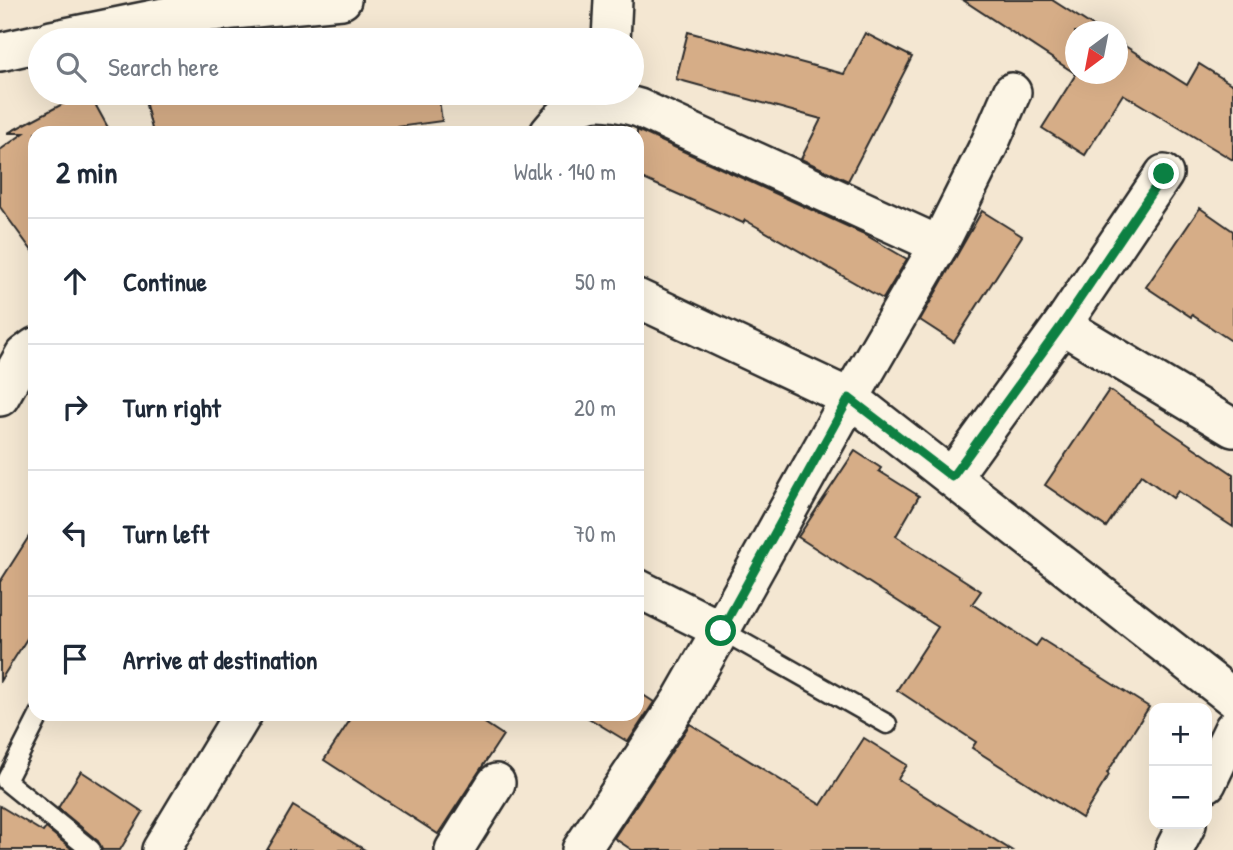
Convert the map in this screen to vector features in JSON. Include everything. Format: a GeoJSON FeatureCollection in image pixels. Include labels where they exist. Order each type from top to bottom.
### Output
{"type":"FeatureCollection","features":[{"type":"Feature","properties":{"kind":"street"},"geometry":{"type":"LineString","coordinates":[[110,28],[168,16],[342,0]]}},
{"type":"Feature","properties":{"kind":"street"},"geometry":{"type":"LineString","coordinates":[[612,28],[613,0]]}},
{"type":"Feature","properties":{"kind":"street"},"geometry":{"type":"LineString","coordinates":[[0,52],[28,46]]}},
{"type":"Feature","properties":{"kind":"street"},"geometry":{"type":"LineString","coordinates":[[581,850],[681,700],[721,631],[849,398],[939,245],[1012,92]]}},
{"type":"Feature","properties":{"kind":"street"},"geometry":{"type":"LineString","coordinates":[[555,126],[561,118],[580,105]]}},
{"type":"Feature","properties":{"kind":"street"},"geometry":{"type":"LineString","coordinates":[[632,105],[939,245]]}},
{"type":"Feature","properties":{"kind":"street"},"geometry":{"type":"LineString","coordinates":[[952,477],[1062,325],[1164,174]]}},
{"type":"Feature","properties":{"kind":"street"},"geometry":{"type":"LineString","coordinates":[[644,301],[849,398],[1233,698]]}},
{"type":"Feature","properties":{"kind":"street"},"geometry":{"type":"LineString","coordinates":[[1062,325],[1233,428]]}},
{"type":"Feature","properties":{"kind":"street"},"geometry":{"type":"LineString","coordinates":[[0,397],[28,352]]}},
{"type":"Feature","properties":{"kind":"street"},"geometry":{"type":"LineString","coordinates":[[644,592],[721,631]]}},
{"type":"Feature","properties":{"kind":"street"},"geometry":{"type":"LineString","coordinates":[[161,850],[239,721]]}},
{"type":"Feature","properties":{"kind":"street"},"geometry":{"type":"LineString","coordinates":[[1212,773],[1233,729]]}},
{"type":"Feature","properties":{"kind":"street"},"geometry":{"type":"LineString","coordinates":[[454,850],[496,783]]}},
{"type":"Feature","properties":{"kind":"street"},"geometry":{"type":"LineString","coordinates":[[1174,850],[1184,829]]}},
{"type":"Feature","properties":{"kind":"lane"},"geometry":{"type":"LineString","coordinates":[[721,631],[887,724]]}},
{"type":"Feature","properties":{"kind":"lane"},"geometry":{"type":"LineString","coordinates":[[36,721],[6,781],[91,850]]}},
{"type":"Feature","properties":{"kind":"building"},"geometry":{"type":"Polygon","coordinates":[[[963,0],[1052,0],[1085,21],[1065,21],[1065,66],[963,0]]]}},
{"type":"Feature","properties":{"kind":"building"},"geometry":{"type":"Polygon","coordinates":[[[688,32],[844,74],[865,33],[912,57],[848,181],[801,159],[821,119],[676,79],[688,32]]]}},
{"type":"Feature","properties":{"kind":"building"},"geometry":{"type":"Polygon","coordinates":[[[1128,48],[1187,85],[1199,64],[1233,85],[1233,160],[1123,94],[1085,155],[1042,128],[1070,84],[1128,84],[1128,48]]]}},
{"type":"Feature","properties":{"kind":"building"},"geometry":{"type":"Polygon","coordinates":[[[60,105],[96,105],[107,126],[28,126],[28,245],[0,207],[0,150],[24,133],[8,133],[60,105]]]}},
{"type":"Feature","properties":{"kind":"building"},"geometry":{"type":"Polygon","coordinates":[[[146,105],[440,105],[442,121],[405,126],[151,126],[146,105]]]}},
{"type":"Feature","properties":{"kind":"building"},"geometry":{"type":"Polygon","coordinates":[[[644,133],[862,233],[907,259],[883,299],[745,220],[743,223],[644,179],[644,133]]]}},
{"type":"Feature","properties":{"kind":"building"},"geometry":{"type":"Polygon","coordinates":[[[1200,208],[1233,231],[1233,342],[1146,287],[1200,208]]]}},
{"type":"Feature","properties":{"kind":"building"},"geometry":{"type":"Polygon","coordinates":[[[982,211],[1022,236],[954,342],[920,320],[982,211]]]}},
{"type":"Feature","properties":{"kind":"building"},"geometry":{"type":"Polygon","coordinates":[[[1109,390],[1233,474],[1233,527],[1178,491],[1173,498],[1141,475],[1106,527],[1045,485],[1109,390]]]}},
{"type":"Feature","properties":{"kind":"building"},"geometry":{"type":"Polygon","coordinates":[[[855,451],[881,468],[879,471],[919,496],[896,536],[981,591],[972,604],[1036,646],[1041,639],[1149,707],[1082,818],[972,748],[976,742],[897,690],[938,627],[798,537],[855,451]]]}},
{"type":"Feature","properties":{"kind":"building"},"geometry":{"type":"Polygon","coordinates":[[[28,538],[28,637],[0,681],[0,582],[28,538]]]}},
{"type":"Feature","properties":{"kind":"building"},"geometry":{"type":"Polygon","coordinates":[[[644,696],[654,702],[644,717],[644,696]]]}},
{"type":"Feature","properties":{"kind":"building"},"geometry":{"type":"Polygon","coordinates":[[[349,721],[482,721],[503,735],[438,834],[324,760],[349,721]]]}},
{"type":"Feature","properties":{"kind":"building"},"geometry":{"type":"Polygon","coordinates":[[[594,721],[642,721],[628,742],[594,721]]]}},
{"type":"Feature","properties":{"kind":"building"},"geometry":{"type":"Polygon","coordinates":[[[690,724],[821,805],[864,738],[907,765],[898,779],[1011,850],[632,850],[614,838],[690,724]]]}},
{"type":"Feature","properties":{"kind":"building"},"geometry":{"type":"Polygon","coordinates":[[[81,771],[143,812],[120,850],[102,850],[98,841],[58,808],[81,771]]]}},
{"type":"Feature","properties":{"kind":"building"},"geometry":{"type":"Polygon","coordinates":[[[0,806],[43,832],[46,828],[73,850],[0,850],[0,806]]]}},
{"type":"Feature","properties":{"kind":"building"},"geometry":{"type":"Polygon","coordinates":[[[293,806],[365,850],[267,850],[293,806]]]}},
{"type":"Feature","properties":{"kind":"route"},"geometry":{"type":"LineString","coordinates":[[721,631],[849,398],[952,477],[1062,325],[1164,174]]}}]}
